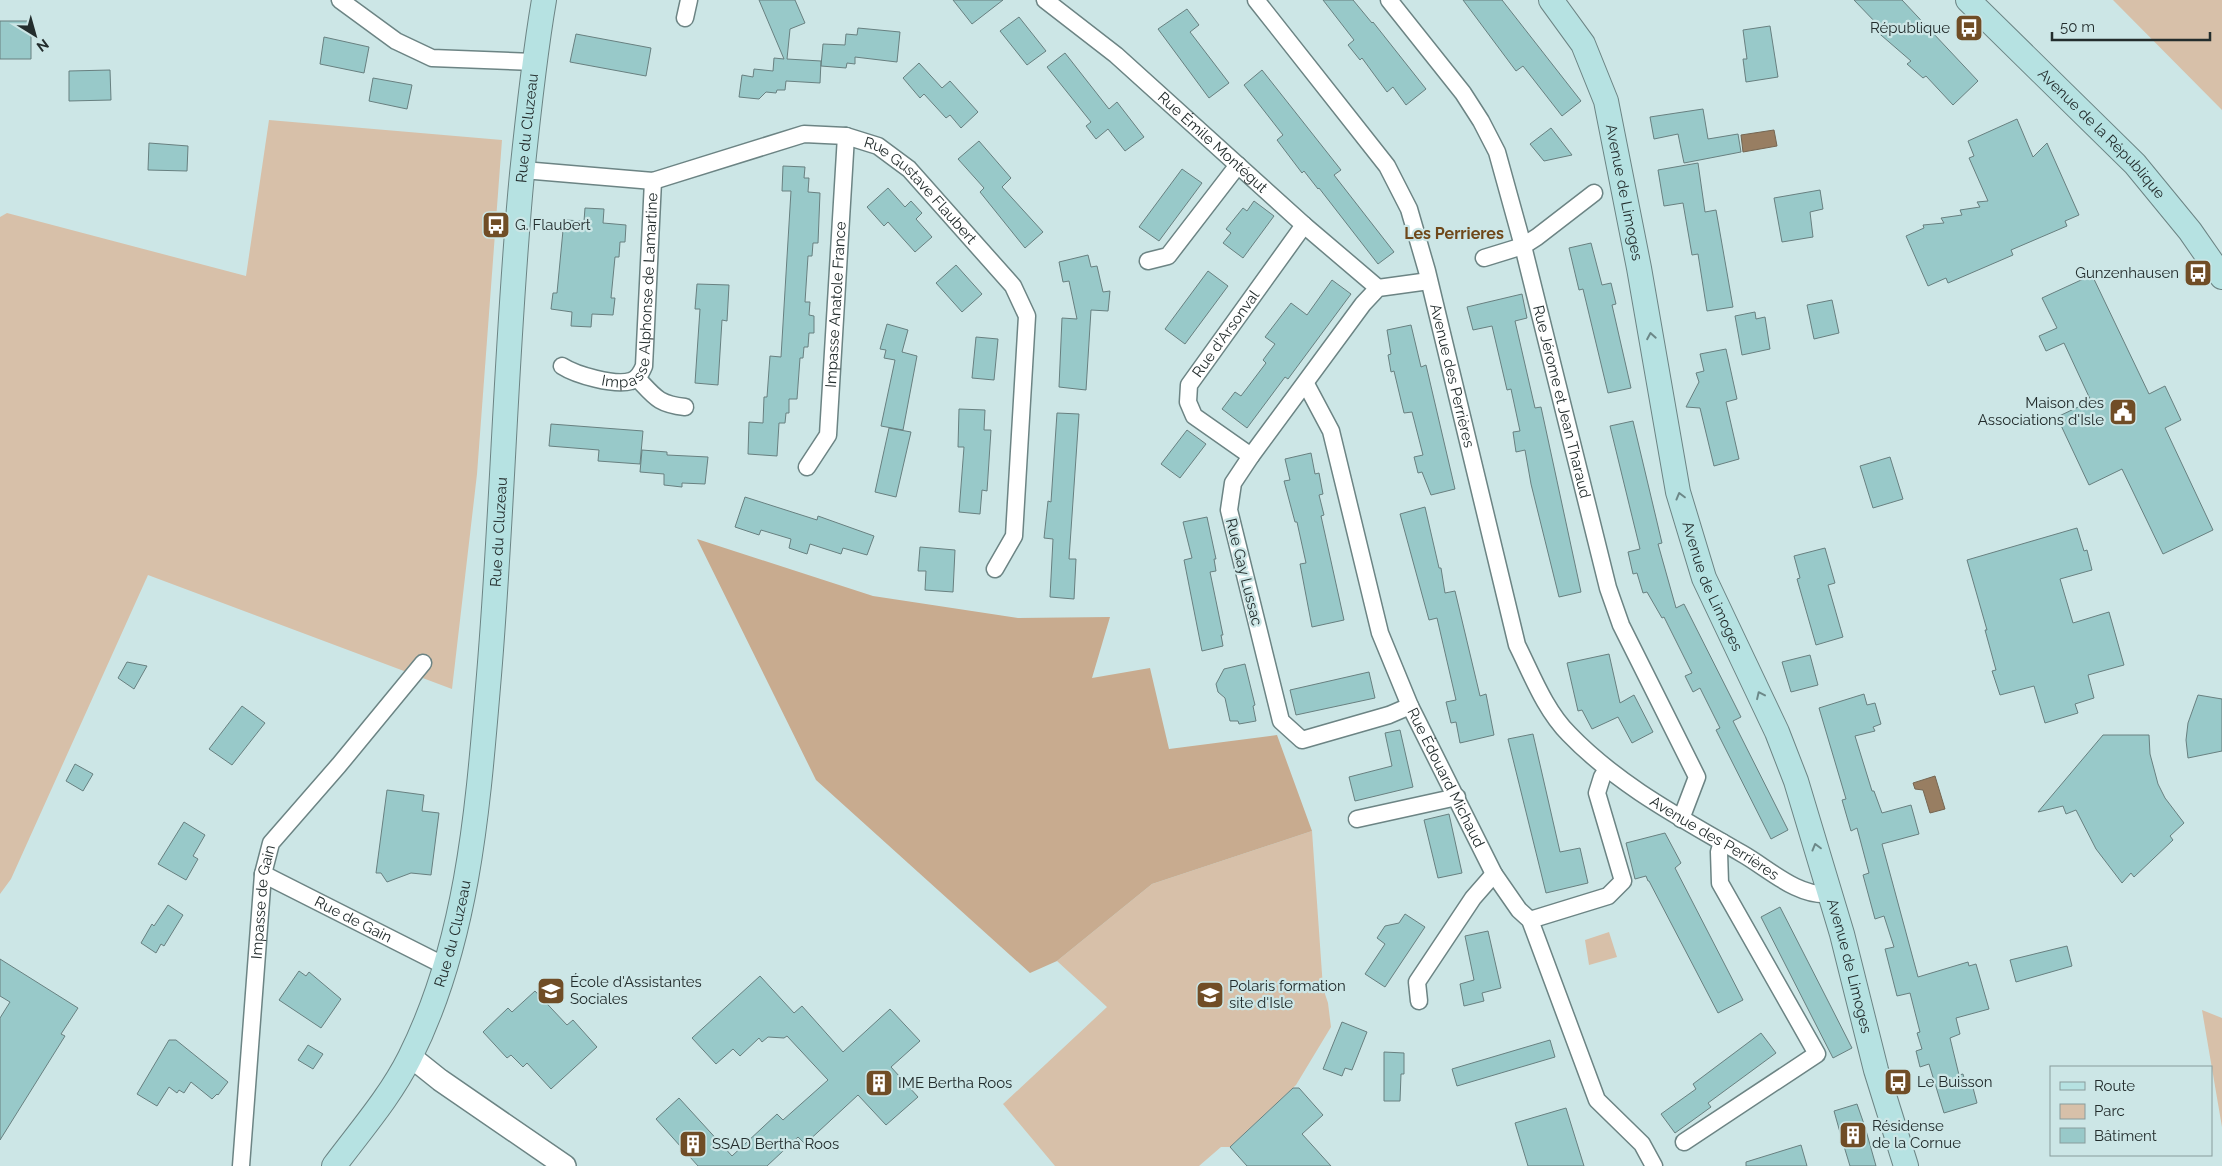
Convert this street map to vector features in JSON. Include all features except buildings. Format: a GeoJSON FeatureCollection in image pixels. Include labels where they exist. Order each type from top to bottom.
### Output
{"type":"FeatureCollection","features":[{"type":"Feature","properties":{"kind":"main road","name":"Rue du Cluzeau"},"geometry":{"type":"LineString","coordinates":[[334,1166],[389,1093],[410,1056],[445,966],[465,892],[480,782],[494,619],[517,222],[534,62],[544,0]]}},
{"type":"Feature","properties":{"kind":"main road","name":"Avenue de Limoges"},"geometry":{"type":"LineString","coordinates":[[1551,0],[1583,44],[1606,101],[1678,492],[1704,578],[1777,732],[1796,781],[1842,934],[1876,1070],[1906,1166]]}},
{"type":"Feature","properties":{"kind":"main road","name":"Avenue de la République"},"geometry":{"type":"LineString","coordinates":[[1968,0],[2135,164],[2185,224],[2222,277]]}},
{"type":"Feature","properties":{"kind":"street"},"geometry":{"type":"LineString","coordinates":[[340,0],[396,41],[432,58],[534,62]]}},
{"type":"Feature","properties":{"kind":"street"},"geometry":{"type":"LineString","coordinates":[[685,18],[689,0]]}},
{"type":"Feature","properties":{"kind":"street","name":"Rue Émile Montégut"},"geometry":{"type":"LineString","coordinates":[[1045,0],[1116,55],[1304,225],[1378,288]]}},
{"type":"Feature","properties":{"kind":"street","name":"Avenue des Perrières"},"geometry":{"type":"LineString","coordinates":[[1256,0],[1387,166],[1408,208],[1429,280],[1518,645],[1542,696],[1567,733],[1607,769],[1682,819],[1793,885],[1818,895],[1829,894]]}},
{"type":"Feature","properties":{"kind":"street","name":"Rue Jérome et Jean Tharaud"},"geometry":{"type":"LineString","coordinates":[[1389,0],[1463,93],[1481,121],[1497,152],[1524,246],[1608,588],[1621,625],[1697,777],[1682,819]]}},
{"type":"Feature","properties":{"kind":"street","name":"Rue Gustave Flaubert"},"geometry":{"type":"LineString","coordinates":[[523,170],[653,181],[804,134],[846,136],[878,146],[908,169],[1014,286],[1027,316],[1014,536],[995,569]]}},
{"type":"Feature","properties":{"kind":"street","name":"Impasse Anatole France"},"geometry":{"type":"LineString","coordinates":[[807,467],[828,435],[846,136]]}},
{"type":"Feature","properties":{"kind":"street"},"geometry":{"type":"LineString","coordinates":[[1148,261],[1168,256],[1238,165]]}},
{"type":"Feature","properties":{"kind":"street","name":"Impasse Alphonse de Lamartine"},"geometry":{"type":"LineString","coordinates":[[562,366],[585,377],[624,382],[637,378],[644,366],[653,181]]}},
{"type":"Feature","properties":{"kind":"street"},"geometry":{"type":"LineString","coordinates":[[1484,258],[1524,246],[1594,193]]}},
{"type":"Feature","properties":{"kind":"street","name":"Rue d'Arsonval"},"geometry":{"type":"LineString","coordinates":[[1251,456],[1194,416],[1188,402],[1189,385],[1304,225]]}},
{"type":"Feature","properties":{"kind":"street"},"geometry":{"type":"LineString","coordinates":[[1378,288],[1429,280]]}},
{"type":"Feature","properties":{"kind":"street","name":"Rue Gay Lussac"},"geometry":{"type":"LineString","coordinates":[[1378,288],[1363,304],[1306,384],[1251,456],[1233,483],[1229,510],[1281,721],[1302,740],[1389,715],[1410,706]]}},
{"type":"Feature","properties":{"kind":"street"},"geometry":{"type":"LineString","coordinates":[[637,378],[657,399],[667,405],[685,407]]}},
{"type":"Feature","properties":{"kind":"street","name":"Rue Édouard Michaud"},"geometry":{"type":"LineString","coordinates":[[1306,384],[1331,431],[1380,633],[1410,706],[1494,874],[1519,910],[1530,920],[1597,1100],[1642,1144],[1654,1166]]}},
{"type":"Feature","properties":{"kind":"street","name":"Impasse de Gain"},"geometry":{"type":"LineString","coordinates":[[241,1166],[263,874],[271,843],[339,765],[423,663]]}},
{"type":"Feature","properties":{"kind":"street"},"geometry":{"type":"LineString","coordinates":[[1530,920],[1608,896],[1624,881],[1597,794],[1602,777],[1607,769]]}},
{"type":"Feature","properties":{"kind":"street"},"geometry":{"type":"LineString","coordinates":[[1357,819],[1457,797]]}},
{"type":"Feature","properties":{"kind":"street"},"geometry":{"type":"LineString","coordinates":[[1684,1142],[1818,1054],[1720,883],[1719,852],[1722,842]]}},
{"type":"Feature","properties":{"kind":"street","name":"Rue de Gain"},"geometry":{"type":"LineString","coordinates":[[263,874],[445,966]]}},
{"type":"Feature","properties":{"kind":"street"},"geometry":{"type":"LineString","coordinates":[[1420,1001],[1417,982],[1473,898],[1494,874]]}},
{"type":"Feature","properties":{"kind":"street"},"geometry":{"type":"LineString","coordinates":[[410,1056],[440,1080],[565,1166]]}},
{"type":"Feature","properties":{"kind":"green space"},"geometry":{"type":"Polygon","coordinates":[[[2113,0],[2222,0],[2222,110],[2113,0]]]}},
{"type":"Feature","properties":{"kind":"green space"},"geometry":{"type":"Polygon","coordinates":[[[269,120],[502,140],[477,474],[452,689],[148,575],[11,879],[0,894],[0,217],[7,213],[246,276],[269,120]]]}},
{"type":"Feature","properties":{"kind":"green space","name":"Polaris formation site d'Isle"},"geometry":{"type":"Polygon","coordinates":[[[1312,831],[1323,988],[1328,1003],[1331,1027],[1296,1085],[1230,1147],[1221,1147],[1199,1166],[1055,1166],[1003,1104],[1107,1007],[1057,961],[1152,884],[1312,831]]]}},
{"type":"Feature","properties":{"kind":"green space"},"geometry":{"type":"Polygon","coordinates":[[[1609,932],[1617,957],[1589,965],[1585,940],[1609,932]]]}},
{"type":"Feature","properties":{"kind":"green space"},"geometry":{"type":"Polygon","coordinates":[[[2202,1010],[2222,1018],[2222,1127],[2212,1066],[2202,1010]]]}},
{"type":"Feature","properties":{"kind":"shaded area"},"geometry":{"type":"Polygon","coordinates":[[[1774,130],[1777,146],[1743,152],[1741,135],[1774,130]]]}},
{"type":"Feature","properties":{"kind":"shaded area"},"geometry":{"type":"Polygon","coordinates":[[[697,539],[873,596],[1018,618],[1110,617],[1092,678],[1150,668],[1169,749],[1277,735],[1312,831],[1152,884],[1057,961],[1030,973],[816,780],[697,539]]]}},
{"type":"Feature","properties":{"kind":"shaded area"},"geometry":{"type":"Polygon","coordinates":[[[1935,776],[1945,809],[1930,813],[1923,790],[1915,789],[1913,783],[1935,776]]]}},
{"type":"Feature","properties":{"kind":"place","name":"République"},"geometry":{"type":"Point","coordinates":[1969,28]}},
{"type":"Feature","properties":{"kind":"place","name":"G. Flaubert"},"geometry":{"type":"Point","coordinates":[496,225]}},
{"type":"Feature","properties":{"kind":"place","name":"Gunzenhausen"},"geometry":{"type":"Point","coordinates":[2198,273]}},
{"type":"Feature","properties":{"kind":"place","name":"Maison des Associations d'Isle"},"geometry":{"type":"Point","coordinates":[2123,412]}},
{"type":"Feature","properties":{"kind":"place","name":"École d'Assistantes Sociales"},"geometry":{"type":"Point","coordinates":[551,991]}},
{"type":"Feature","properties":{"kind":"place","name":"Polaris formation site d'Isle"},"geometry":{"type":"Point","coordinates":[1210,995]}},
{"type":"Feature","properties":{"kind":"place","name":"Le Buisson"},"geometry":{"type":"Point","coordinates":[1898,1082]}},
{"type":"Feature","properties":{"kind":"place","name":"IME Bertha Roos"},"geometry":{"type":"Point","coordinates":[879,1083]}},
{"type":"Feature","properties":{"kind":"place","name":"Résidense de la Cornue"},"geometry":{"type":"Point","coordinates":[1853,1135]}},
{"type":"Feature","properties":{"kind":"place","name":"SSAD Bertha Roos"},"geometry":{"type":"Point","coordinates":[693,1144]}},
{"type":"Feature","properties":{"kind":"district","name":"Les Perrieres"},"geometry":{"type":"Point","coordinates":[1454,233]}}]}
